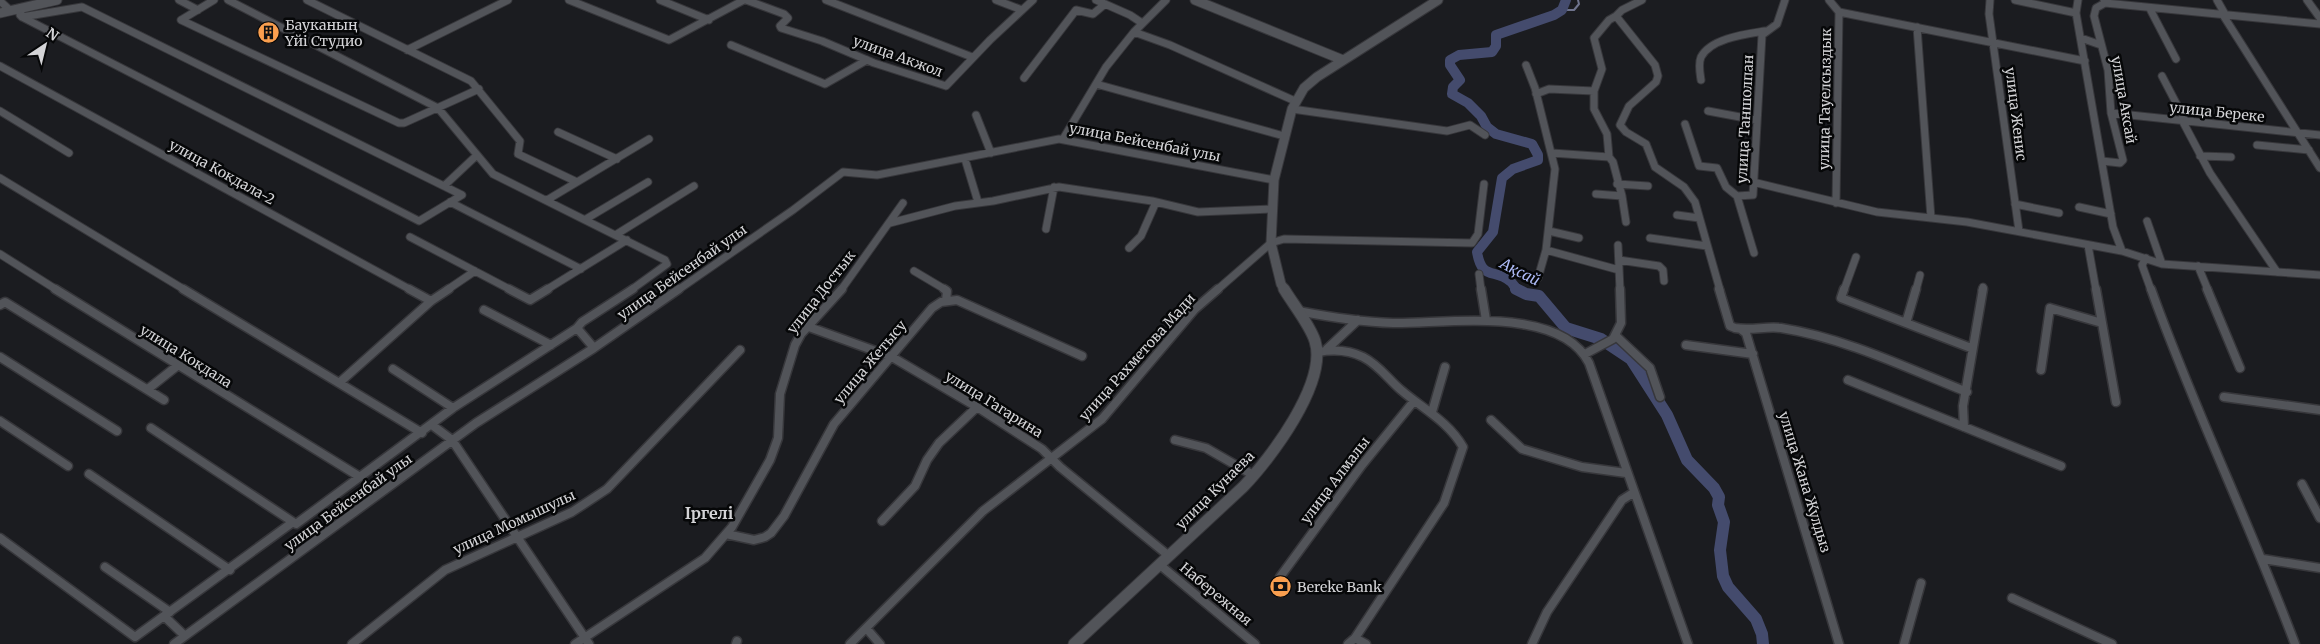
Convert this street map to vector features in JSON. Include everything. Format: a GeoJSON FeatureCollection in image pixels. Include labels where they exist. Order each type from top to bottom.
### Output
{"type":"FeatureCollection","features":[{"type":"Feature","properties":{"kind":"main road"},"geometry":{"type":"LineString","coordinates":[[0,13],[57,0]]}},
{"type":"Feature","properties":{"kind":"main road"},"geometry":{"type":"LineString","coordinates":[[1195,0],[1343,60]]}},
{"type":"Feature","properties":{"kind":"main road"},"geometry":{"type":"LineString","coordinates":[[1322,351],[1281,284],[1270,243],[1274,180],[1293,105],[1310,82],[1438,0]]}},
{"type":"Feature","properties":{"kind":"main road","name":"улица Кунаева"},"geometry":{"type":"LineString","coordinates":[[1074,644],[1160,565],[1253,475],[1282,439],[1310,386],[1322,351]]}},
{"type":"Feature","properties":{"kind":"street"},"geometry":{"type":"LineString","coordinates":[[0,0],[10,11]]}},
{"type":"Feature","properties":{"kind":"street"},"geometry":{"type":"LineString","coordinates":[[179,0],[198,10]]}},
{"type":"Feature","properties":{"kind":"street"},"geometry":{"type":"LineString","coordinates":[[214,0],[181,20],[399,124],[404,124],[479,89]]}},
{"type":"Feature","properties":{"kind":"street"},"geometry":{"type":"LineString","coordinates":[[151,428],[296,524],[422,433],[453,408],[577,328],[582,322],[664,269],[667,264],[665,260],[617,234],[493,174],[438,108],[228,0]]}},
{"type":"Feature","properties":{"kind":"street"},"geometry":{"type":"LineString","coordinates":[[307,0],[464,77],[479,89],[520,141],[518,154],[577,182]]}},
{"type":"Feature","properties":{"kind":"street"},"geometry":{"type":"LineString","coordinates":[[407,50],[508,0]]}},
{"type":"Feature","properties":{"kind":"street"},"geometry":{"type":"LineString","coordinates":[[569,0],[665,40],[677,37],[745,0]]}},
{"type":"Feature","properties":{"kind":"street"},"geometry":{"type":"LineString","coordinates":[[660,0],[709,20]]}},
{"type":"Feature","properties":{"kind":"street","name":"улица Акжол"},"geometry":{"type":"LineString","coordinates":[[745,0],[784,14],[788,18],[780,26],[781,28],[822,41],[867,60],[946,86],[972,57],[1032,0]]}},
{"type":"Feature","properties":{"kind":"street"},"geometry":{"type":"LineString","coordinates":[[826,0],[972,57]]}},
{"type":"Feature","properties":{"kind":"street"},"geometry":{"type":"LineString","coordinates":[[996,0],[1022,10]]}},
{"type":"Feature","properties":{"kind":"street"},"geometry":{"type":"LineString","coordinates":[[1096,0],[1130,15],[1142,24]]}},
{"type":"Feature","properties":{"kind":"street"},"geometry":{"type":"LineString","coordinates":[[1063,139],[1106,67],[1134,32],[1166,0]]}},
{"type":"Feature","properties":{"kind":"street"},"geometry":{"type":"LineString","coordinates":[[1626,222],[1622,196],[1617,184],[1613,162],[1609,158],[1607,134],[1594,110],[1594,91],[1602,69],[1594,38],[1609,20],[1622,10],[1642,0]]}},
{"type":"Feature","properties":{"kind":"street"},"geometry":{"type":"LineString","coordinates":[[1701,80],[1700,62],[1707,49],[1746,35],[1765,31],[1777,24],[1786,0]]}},
{"type":"Feature","properties":{"kind":"street","name":"улица Тауелсыздык"},"geometry":{"type":"LineString","coordinates":[[1829,0],[1839,12],[1836,203]]}},
{"type":"Feature","properties":{"kind":"street","name":"улица Женис"},"geometry":{"type":"LineString","coordinates":[[1990,0],[1989,14],[2019,231]]}},
{"type":"Feature","properties":{"kind":"street"},"geometry":{"type":"LineString","coordinates":[[2015,0],[2076,13]]}},
{"type":"Feature","properties":{"kind":"street"},"geometry":{"type":"LineString","coordinates":[[2078,0],[2076,13],[2111,214],[2116,238],[2122,251]]}},
{"type":"Feature","properties":{"kind":"street"},"geometry":{"type":"LineString","coordinates":[[2217,0],[2225,16],[2320,168]]}},
{"type":"Feature","properties":{"kind":"street"},"geometry":{"type":"LineString","coordinates":[[2307,0],[2320,18]]}},
{"type":"Feature","properties":{"kind":"street"},"geometry":{"type":"LineString","coordinates":[[2104,2],[2150,9],[2320,24]]}},
{"type":"Feature","properties":{"kind":"street","name":"улица Аксай"},"geometry":{"type":"LineString","coordinates":[[2102,161],[2120,163],[2122,160],[2111,113],[2110,80],[2094,11],[2104,2]]}},
{"type":"Feature","properties":{"kind":"street"},"geometry":{"type":"LineString","coordinates":[[1024,78],[1076,10],[1093,14],[1105,4]]}},
{"type":"Feature","properties":{"kind":"street"},"geometry":{"type":"LineString","coordinates":[[82,6],[462,195],[419,221],[22,17],[82,6]]}},
{"type":"Feature","properties":{"kind":"street"},"geometry":{"type":"LineString","coordinates":[[22,8],[20,15],[22,17]]}},
{"type":"Feature","properties":{"kind":"street"},"geometry":{"type":"LineString","coordinates":[[2150,9],[2176,60]]}},
{"type":"Feature","properties":{"kind":"street"},"geometry":{"type":"LineString","coordinates":[[1839,12],[2085,61]]}},
{"type":"Feature","properties":{"kind":"street"},"geometry":{"type":"LineString","coordinates":[[1616,16],[1655,65],[1658,76],[1656,82],[1626,108],[1622,114],[1620,125],[1626,132],[1646,144],[1658,170],[1688,191],[1695,202],[1728,324],[1734,329],[1780,328],[1833,340],[1966,392]]}},
{"type":"Feature","properties":{"kind":"street"},"geometry":{"type":"LineString","coordinates":[[1917,28],[1931,218]]}},
{"type":"Feature","properties":{"kind":"street","name":"улица Таншолпан"},"geometry":{"type":"LineString","coordinates":[[1685,124],[1699,166],[1717,168],[1726,187],[1737,196],[1753,194],[1762,35],[1765,31]]}},
{"type":"Feature","properties":{"kind":"street"},"geometry":{"type":"LineString","coordinates":[[1134,32],[1170,45],[1293,105],[1447,131],[1470,126],[1485,135]]}},
{"type":"Feature","properties":{"kind":"street"},"geometry":{"type":"LineString","coordinates":[[2081,38],[2101,46]]}},
{"type":"Feature","properties":{"kind":"street"},"geometry":{"type":"LineString","coordinates":[[731,45],[825,84],[867,60]]}},
{"type":"Feature","properties":{"kind":"street"},"geometry":{"type":"LineString","coordinates":[[1526,65],[1552,153],[1555,181],[1546,250],[1538,278]]}},
{"type":"Feature","properties":{"kind":"street","name":"улица Кокдала-2"},"geometry":{"type":"LineString","coordinates":[[0,66],[431,301]]}},
{"type":"Feature","properties":{"kind":"street"},"geometry":{"type":"LineString","coordinates":[[2162,76],[2200,156],[2277,272]]}},
{"type":"Feature","properties":{"kind":"street"},"geometry":{"type":"LineString","coordinates":[[1096,84],[1284,136]]}},
{"type":"Feature","properties":{"kind":"street"},"geometry":{"type":"LineString","coordinates":[[1536,94],[1541,89],[1579,93],[1594,91]]}},
{"type":"Feature","properties":{"kind":"street"},"geometry":{"type":"LineString","coordinates":[[0,111],[69,153]]}},
{"type":"Feature","properties":{"kind":"street"},"geometry":{"type":"LineString","coordinates":[[1708,112],[1756,120]]}},
{"type":"Feature","properties":{"kind":"street","name":"улица Береке"},"geometry":{"type":"LineString","coordinates":[[2111,113],[2320,135]]}},
{"type":"Feature","properties":{"kind":"street"},"geometry":{"type":"LineString","coordinates":[[976,115],[990,153]]}},
{"type":"Feature","properties":{"kind":"street"},"geometry":{"type":"LineString","coordinates":[[558,132],[617,158]]}},
{"type":"Feature","properties":{"kind":"street"},"geometry":{"type":"LineString","coordinates":[[547,200],[649,139]]}},
{"type":"Feature","properties":{"kind":"street","name":"улица Бейсенбай улы"},"geometry":{"type":"LineString","coordinates":[[174,644],[452,440],[594,348],[794,210],[836,174],[849,171],[877,175],[1063,139],[1274,180]]}},
{"type":"Feature","properties":{"kind":"street"},"geometry":{"type":"LineString","coordinates":[[2257,145],[2309,150]]}},
{"type":"Feature","properties":{"kind":"street"},"geometry":{"type":"LineString","coordinates":[[1552,153],[1609,158]]}},
{"type":"Feature","properties":{"kind":"street"},"geometry":{"type":"LineString","coordinates":[[444,186],[477,155]]}},
{"type":"Feature","properties":{"kind":"street"},"geometry":{"type":"LineString","coordinates":[[2200,156],[2231,157]]}},
{"type":"Feature","properties":{"kind":"street"},"geometry":{"type":"LineString","coordinates":[[965,158],[978,202]]}},
{"type":"Feature","properties":{"kind":"street"},"geometry":{"type":"LineString","coordinates":[[0,178],[422,433]]}},
{"type":"Feature","properties":{"kind":"street"},"geometry":{"type":"LineString","coordinates":[[586,219],[648,182]]}},
{"type":"Feature","properties":{"kind":"street"},"geometry":{"type":"LineString","coordinates":[[1753,182],[1877,212],[2019,231],[2122,251],[2162,264],[2320,275]]}},
{"type":"Feature","properties":{"kind":"street"},"geometry":{"type":"LineString","coordinates":[[1270,243],[1284,239],[1472,243],[1478,234],[1484,184]]}},
{"type":"Feature","properties":{"kind":"street"},"geometry":{"type":"LineString","coordinates":[[1617,184],[1648,186]]}},
{"type":"Feature","properties":{"kind":"street"},"geometry":{"type":"LineString","coordinates":[[617,234],[694,186]]}},
{"type":"Feature","properties":{"kind":"street"},"geometry":{"type":"LineString","coordinates":[[1046,229],[1054,187]]}},
{"type":"Feature","properties":{"kind":"street"},"geometry":{"type":"LineString","coordinates":[[890,223],[954,206],[1054,187],[1156,202],[1198,212],[1272,209]]}},
{"type":"Feature","properties":{"kind":"street"},"geometry":{"type":"LineString","coordinates":[[1596,194],[1622,196]]}},
{"type":"Feature","properties":{"kind":"street"},"geometry":{"type":"LineString","coordinates":[[1737,196],[1754,253]]}},
{"type":"Feature","properties":{"kind":"street"},"geometry":{"type":"LineString","coordinates":[[450,202],[581,268]]}},
{"type":"Feature","properties":{"kind":"street"},"geometry":{"type":"LineString","coordinates":[[1130,248],[1141,236],[1156,202]]}},
{"type":"Feature","properties":{"kind":"street","name":"улица Достык"},"geometry":{"type":"LineString","coordinates":[[575,644],[587,641],[700,562],[717,547],[770,460],[778,438],[780,394],[795,345],[808,327],[840,292],[903,203]]}},
{"type":"Feature","properties":{"kind":"street"},"geometry":{"type":"LineString","coordinates":[[2016,204],[2059,213]]}},
{"type":"Feature","properties":{"kind":"street"},"geometry":{"type":"LineString","coordinates":[[2079,207],[2111,214]]}},
{"type":"Feature","properties":{"kind":"street"},"geometry":{"type":"LineString","coordinates":[[1676,215],[1699,218]]}},
{"type":"Feature","properties":{"kind":"street"},"geometry":{"type":"LineString","coordinates":[[2147,221],[2162,264]]}},
{"type":"Feature","properties":{"kind":"street"},"geometry":{"type":"LineString","coordinates":[[1549,231],[1579,238]]}},
{"type":"Feature","properties":{"kind":"street"},"geometry":{"type":"LineString","coordinates":[[410,237],[530,300],[627,240]]}},
{"type":"Feature","properties":{"kind":"street"},"geometry":{"type":"LineString","coordinates":[[1650,238],[1707,246]]}},
{"type":"Feature","properties":{"kind":"street","name":"улица Рахметова Мади"},"geometry":{"type":"LineString","coordinates":[[850,644],[983,511],[1102,419],[1195,309],[1270,243]]}},
{"type":"Feature","properties":{"kind":"street"},"geometry":{"type":"LineString","coordinates":[[1586,354],[1614,337],[1621,323],[1618,245]]}},
{"type":"Feature","properties":{"kind":"street"},"geometry":{"type":"LineString","coordinates":[[2088,245],[2116,402]]}},
{"type":"Feature","properties":{"kind":"street"},"geometry":{"type":"LineString","coordinates":[[1546,250],[1619,270]]}},
{"type":"Feature","properties":{"kind":"street","name":"улица Кокдала"},"geometry":{"type":"LineString","coordinates":[[0,254],[177,366],[360,477]]}},
{"type":"Feature","properties":{"kind":"street"},"geometry":{"type":"LineString","coordinates":[[1856,257],[1841,298],[1971,348]]}},
{"type":"Feature","properties":{"kind":"street"},"geometry":{"type":"LineString","coordinates":[[2146,258],[2142,265],[2178,365],[2214,452],[2263,559],[2295,644]]}},
{"type":"Feature","properties":{"kind":"street"},"geometry":{"type":"LineString","coordinates":[[1619,260],[1659,266],[1663,270],[1664,282]]}},
{"type":"Feature","properties":{"kind":"street"},"geometry":{"type":"LineString","coordinates":[[2198,266],[2240,368]]}},
{"type":"Feature","properties":{"kind":"street"},"geometry":{"type":"LineString","coordinates":[[340,383],[431,301],[475,271]]}},
{"type":"Feature","properties":{"kind":"street"},"geometry":{"type":"LineString","coordinates":[[914,271],[940,284],[947,292],[946,301],[957,300],[1082,356]]}},
{"type":"Feature","properties":{"kind":"street"},"geometry":{"type":"LineString","coordinates":[[1479,274],[1486,320]]}},
{"type":"Feature","properties":{"kind":"street"},"geometry":{"type":"LineString","coordinates":[[1906,323],[1920,275]]}},
{"type":"Feature","properties":{"kind":"street"},"geometry":{"type":"LineString","coordinates":[[1964,427],[1962,406],[1966,392],[1971,348],[1983,287]]}},
{"type":"Feature","properties":{"kind":"street","name":"улица Жетысу"},"geometry":{"type":"LineString","coordinates":[[726,534],[757,541],[766,539],[784,516],[834,424],[932,308],[946,301]]}},
{"type":"Feature","properties":{"kind":"street"},"geometry":{"type":"LineString","coordinates":[[0,305],[5,302],[164,400]]}},
{"type":"Feature","properties":{"kind":"street"},"geometry":{"type":"LineString","coordinates":[[2041,370],[2050,308],[2102,323]]}},
{"type":"Feature","properties":{"kind":"street"},"geometry":{"type":"LineString","coordinates":[[484,310],[551,345]]}},
{"type":"Feature","properties":{"kind":"street"},"geometry":{"type":"LineString","coordinates":[[1296,311],[1358,320],[1405,324],[1486,320],[1518,322],[1569,341],[1586,354],[1633,493],[1688,644]]}},
{"type":"Feature","properties":{"kind":"street"},"geometry":{"type":"LineString","coordinates":[[1322,351],[1358,320]]}},
{"type":"Feature","properties":{"kind":"street","name":"улица Гагарина"},"geometry":{"type":"LineString","coordinates":[[808,327],[892,357],[977,407],[1042,449],[1169,556]]}},
{"type":"Feature","properties":{"kind":"street"},"geometry":{"type":"LineString","coordinates":[[577,328],[594,348]]}},
{"type":"Feature","properties":{"kind":"street","name":"улица Жана Жулдыз"},"geometry":{"type":"LineString","coordinates":[[1742,330],[1746,333],[1753,354],[1839,644]]}},
{"type":"Feature","properties":{"kind":"street"},"geometry":{"type":"LineString","coordinates":[[1614,337],[1652,368],[1660,397]]}},
{"type":"Feature","properties":{"kind":"street"},"geometry":{"type":"LineString","coordinates":[[1686,345],[1753,354]]}},
{"type":"Feature","properties":{"kind":"street","name":"улица Момышулы"},"geometry":{"type":"LineString","coordinates":[[352,644],[445,570],[572,512],[607,489],[740,350]]}},
{"type":"Feature","properties":{"kind":"street"},"geometry":{"type":"LineString","coordinates":[[1322,351],[1341,350],[1371,361],[1414,401],[1432,412],[1458,438],[1463,452],[1444,503],[1352,641],[1366,644]]}},
{"type":"Feature","properties":{"kind":"street"},"geometry":{"type":"LineString","coordinates":[[0,357],[117,431]]}},
{"type":"Feature","properties":{"kind":"street"},"geometry":{"type":"LineString","coordinates":[[148,389],[177,366]]}},
{"type":"Feature","properties":{"kind":"street"},"geometry":{"type":"LineString","coordinates":[[1432,412],[1445,367]]}},
{"type":"Feature","properties":{"kind":"street"},"geometry":{"type":"LineString","coordinates":[[393,369],[453,408]]}},
{"type":"Feature","properties":{"kind":"street"},"geometry":{"type":"LineString","coordinates":[[1848,380],[2060,466]]}},
{"type":"Feature","properties":{"kind":"street"},"geometry":{"type":"LineString","coordinates":[[2224,397],[2320,410]]}},
{"type":"Feature","properties":{"kind":"street","name":"улица Алмалы"},"geometry":{"type":"LineString","coordinates":[[1280,577],[1362,465],[1414,401]]}},
{"type":"Feature","properties":{"kind":"street"},"geometry":{"type":"LineString","coordinates":[[882,521],[915,486],[927,460],[939,443],[977,407]]}},
{"type":"Feature","properties":{"kind":"street"},"geometry":{"type":"LineString","coordinates":[[1491,420],[1522,449],[1582,467],[1626,473]]}},
{"type":"Feature","properties":{"kind":"street"},"geometry":{"type":"LineString","coordinates":[[0,421],[68,466]]}},
{"type":"Feature","properties":{"kind":"street"},"geometry":{"type":"LineString","coordinates":[[432,425],[452,440],[587,641]]}},
{"type":"Feature","properties":{"kind":"street"},"geometry":{"type":"LineString","coordinates":[[1175,440],[1188,441],[1204,446],[1253,475]]}},
{"type":"Feature","properties":{"kind":"street"},"geometry":{"type":"LineString","coordinates":[[89,474],[230,570]]}},
{"type":"Feature","properties":{"kind":"street"},"geometry":{"type":"LineString","coordinates":[[2302,484],[2320,518]]}},
{"type":"Feature","properties":{"kind":"street"},"geometry":{"type":"LineString","coordinates":[[1532,644],[1547,612],[1565,585],[1622,500],[1633,493]]}},
{"type":"Feature","properties":{"kind":"street"},"geometry":{"type":"LineString","coordinates":[[2,541],[135,637],[230,570],[293,522]]}},
{"type":"Feature","properties":{"kind":"street"},"geometry":{"type":"LineString","coordinates":[[2263,559],[2320,568]]}},
{"type":"Feature","properties":{"kind":"street","name":"Набережная"},"geometry":{"type":"LineString","coordinates":[[1160,565],[1255,644]]}},
{"type":"Feature","properties":{"kind":"street"},"geometry":{"type":"LineString","coordinates":[[105,567],[167,614],[184,636]]}},
{"type":"Feature","properties":{"kind":"street"},"geometry":{"type":"LineString","coordinates":[[1904,644],[1921,583]]}},
{"type":"Feature","properties":{"kind":"street"},"geometry":{"type":"LineString","coordinates":[[2012,598],[2112,644]]}},
{"type":"Feature","properties":{"kind":"street"},"geometry":{"type":"LineString","coordinates":[[867,629],[880,644]]}},
{"type":"Feature","properties":{"kind":"waterway","name":"Ақсай"},"geometry":{"type":"LineString","coordinates":[[1519,290],[1504,277],[1485,270],[1479,261],[1477,252],[1493,232],[1502,178],[1513,169],[1538,160],[1538,155],[1532,144],[1496,134],[1487,127],[1481,116],[1468,103],[1452,94],[1453,87],[1460,80],[1450,65],[1450,60],[1459,55],[1492,52],[1496,46],[1496,35],[1554,15],[1562,10],[1566,0]]}},
{"type":"Feature","properties":{"kind":"waterway"},"geometry":{"type":"LineString","coordinates":[[1562,10],[1574,10],[1579,4],[1578,0]]}},
{"type":"Feature","properties":{"kind":"waterway","name":"Ақсай"},"geometry":{"type":"LineString","coordinates":[[1516,289],[1526,294],[1539,296],[1566,328],[1601,339],[1631,359],[1667,415],[1687,460],[1714,488],[1719,497],[1718,505],[1724,522],[1720,550],[1723,576],[1728,587],[1756,619],[1762,634],[1763,644]]}},
{"type":"Feature","properties":{"kind":"place","name":"Бауканың Үйі Студио"},"geometry":{"type":"Point","coordinates":[269,33]}},
{"type":"Feature","properties":{"kind":"place","name":"Bereke Bank"},"geometry":{"type":"Point","coordinates":[1281,587]}},
{"type":"Feature","properties":{"kind":"district","name":"Іргелі"},"geometry":{"type":"Point","coordinates":[709,513]}}]}
